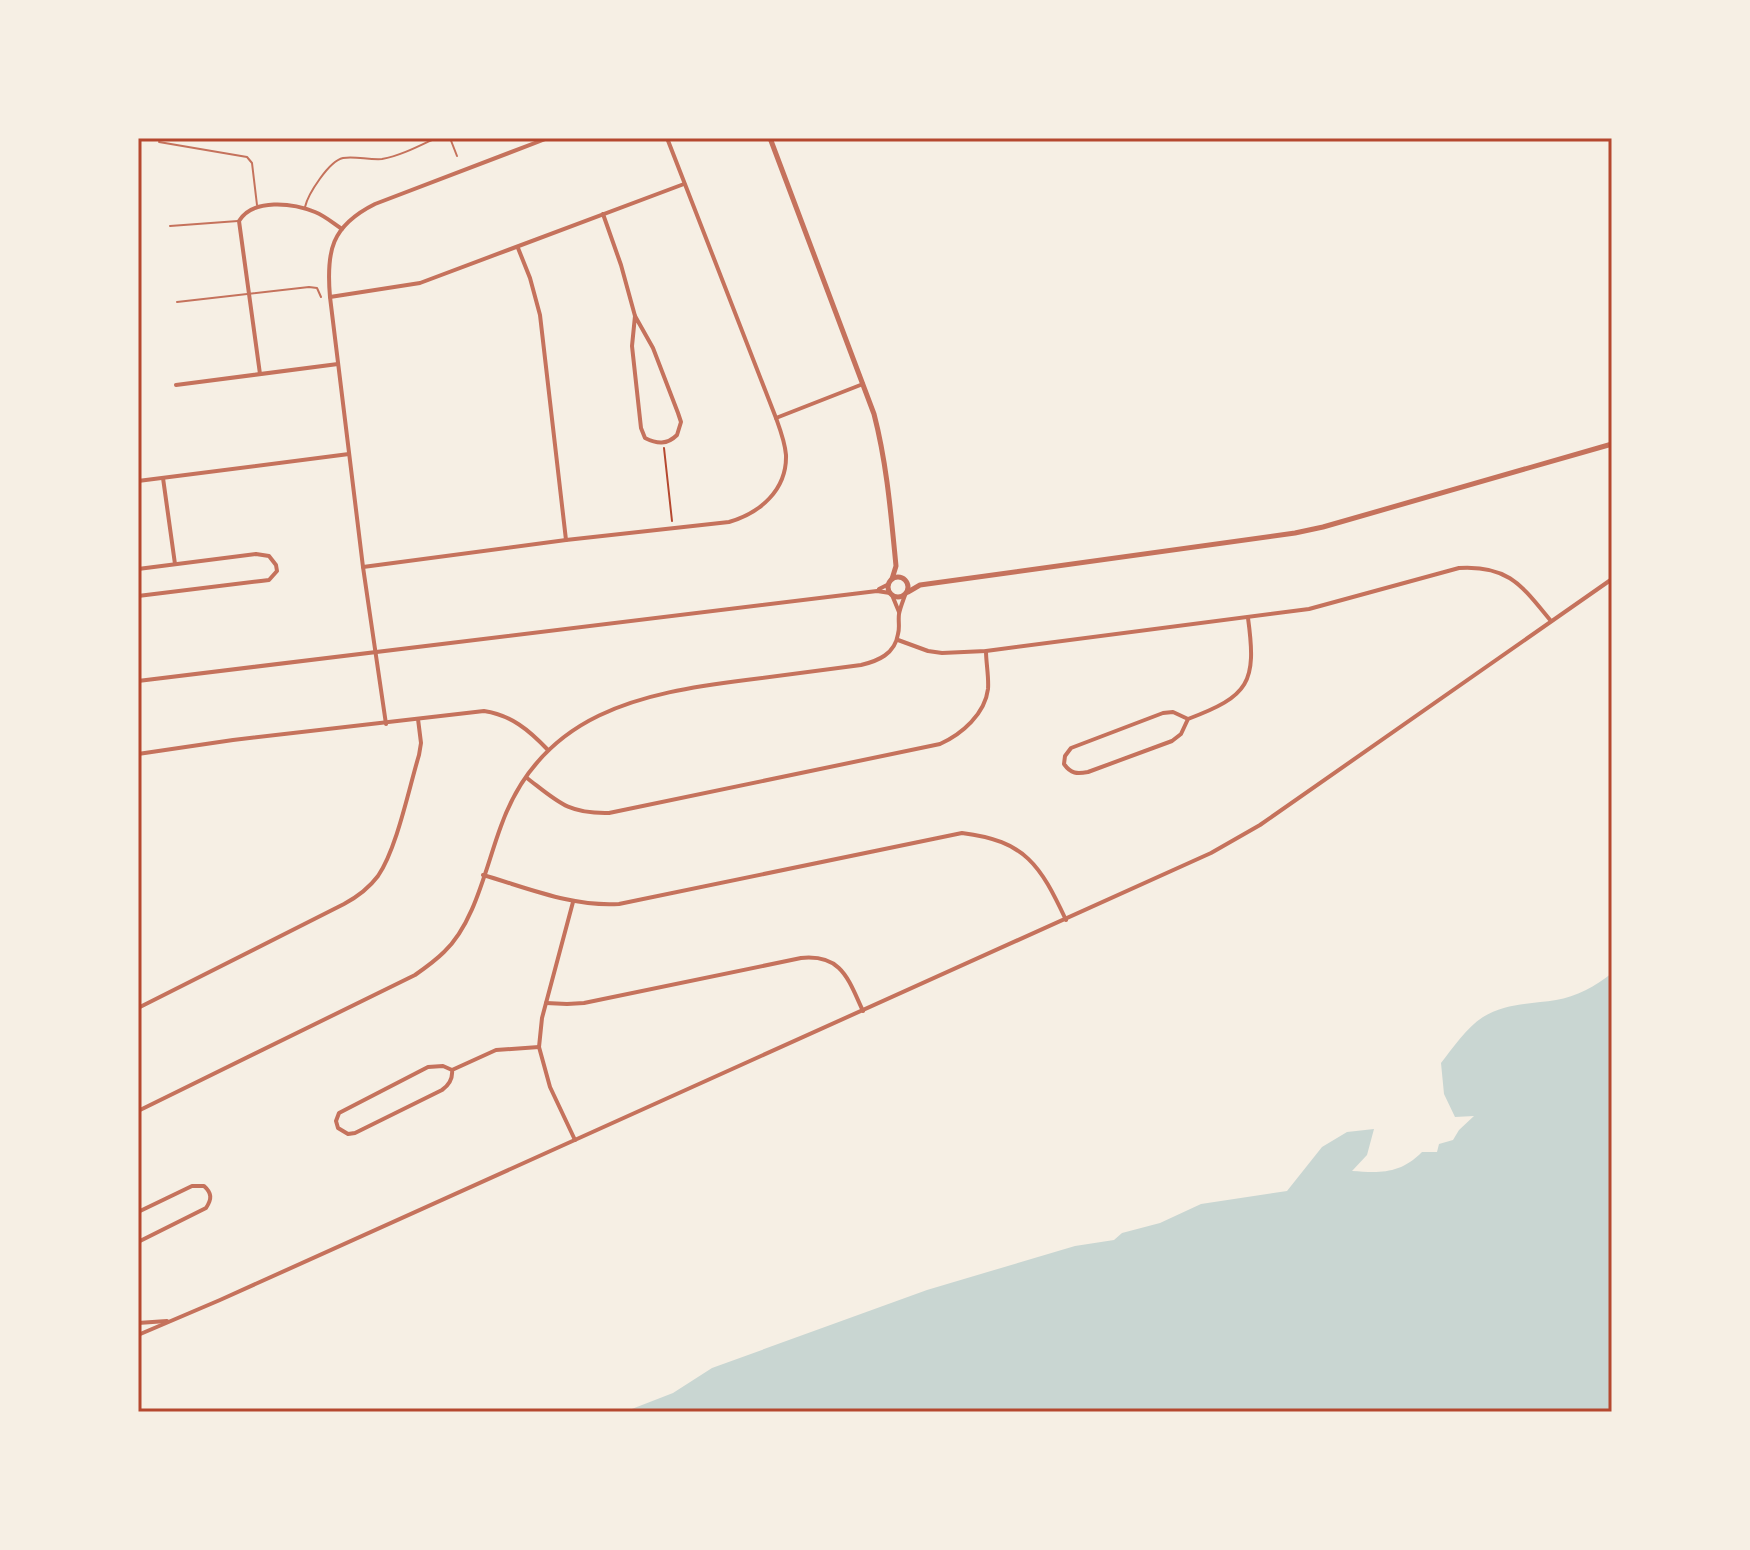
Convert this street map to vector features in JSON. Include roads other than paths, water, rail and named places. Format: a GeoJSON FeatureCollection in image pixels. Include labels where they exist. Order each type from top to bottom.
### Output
{"type":"FeatureCollection","features":[{"type":"Feature","properties":{"kind":"street"},"geometry":{"type":"LineString","coordinates":[[386,724],[330,297],[327,269],[334,241],[359,212],[375,204],[548,138]]}},
{"type":"Feature","properties":{"kind":"street"},"geometry":{"type":"LineString","coordinates":[[363,567],[729,522],[754,512],[766,503],[782,479],[785,468],[786,455],[776,418],[667,138]]}},
{"type":"Feature","properties":{"kind":"street"},"geometry":{"type":"LineString","coordinates":[[138,1111],[415,975],[444,952],[455,940],[472,910],[506,810],[548,750],[588,720],[634,700],[698,686],[861,665],[883,658],[891,651],[898,640],[899,614],[909,586],[896,566],[880,437],[770,138]]}},
{"type":"Feature","properties":{"kind":"street"},"geometry":{"type":"LineString","coordinates":[[330,297],[420,283],[684,184]]}},
{"type":"Feature","properties":{"kind":"street"},"geometry":{"type":"LineString","coordinates":[[260,374],[239,221],[246,212],[258,206],[281,206],[305,209],[342,229]]}},
{"type":"Feature","properties":{"kind":"street"},"geometry":{"type":"LineString","coordinates":[[603,214],[635,316],[653,348],[681,422],[677,435],[663,443],[645,438],[641,428],[632,346],[635,316]]}},
{"type":"Feature","properties":{"kind":"street"},"geometry":{"type":"LineString","coordinates":[[518,248],[540,315],[566,540]]}},
{"type":"Feature","properties":{"kind":"street"},"geometry":{"type":"LineString","coordinates":[[176,385],[338,364]]}},
{"type":"Feature","properties":{"kind":"street"},"geometry":{"type":"LineString","coordinates":[[776,418],[863,384]]}},
{"type":"Feature","properties":{"kind":"street"},"geometry":{"type":"LineString","coordinates":[[138,681],[877,591],[901,597],[920,585],[1323,527],[1612,444]]}},
{"type":"Feature","properties":{"kind":"street"},"geometry":{"type":"LineString","coordinates":[[138,481],[349,454]]}},
{"type":"Feature","properties":{"kind":"street"},"geometry":{"type":"LineString","coordinates":[[163,478],[175,564]]}},
{"type":"Feature","properties":{"kind":"street"},"geometry":{"type":"LineString","coordinates":[[138,569],[256,554],[269,556],[277,571],[269,580],[138,596]]}},
{"type":"Feature","properties":{"kind":"street"},"geometry":{"type":"LineString","coordinates":[[896,566],[890,581],[891,594],[899,614]]}},
{"type":"Feature","properties":{"kind":"street"},"geometry":{"type":"LineString","coordinates":[[898,640],[942,653],[986,651],[1248,618],[1309,609],[1459,568],[1476,567],[1509,577],[1525,590],[1551,621]]}},
{"type":"Feature","properties":{"kind":"street"},"geometry":{"type":"LineString","coordinates":[[877,591],[900,577],[920,585]]}},
{"type":"Feature","properties":{"kind":"street"},"geometry":{"type":"LineString","coordinates":[[138,1335],[1211,853],[1260,825],[1612,579]]}},
{"type":"Feature","properties":{"kind":"street"},"geometry":{"type":"LineString","coordinates":[[1188,719],[1173,712],[1163,713],[1071,748],[1064,764],[1076,774],[1088,772],[1172,741],[1181,734],[1188,719],[1220,707],[1231,699],[1250,672],[1252,661],[1248,618]]}},
{"type":"Feature","properties":{"kind":"street"},"geometry":{"type":"LineString","coordinates":[[526,778],[570,809],[609,813],[940,744],[965,729],[981,708],[988,690],[986,651]]}},
{"type":"Feature","properties":{"kind":"street"},"geometry":{"type":"LineString","coordinates":[[138,754],[484,711],[499,713],[523,727],[548,750]]}},
{"type":"Feature","properties":{"kind":"street"},"geometry":{"type":"LineString","coordinates":[[138,1008],[344,904],[369,886],[378,876],[393,845],[419,755],[418,719]]}},
{"type":"Feature","properties":{"kind":"street"},"geometry":{"type":"LineString","coordinates":[[483,875],[573,902],[606,905],[962,833],[998,840],[1028,859],[1044,876],[1066,920]]}},
{"type":"Feature","properties":{"kind":"street"},"geometry":{"type":"LineString","coordinates":[[573,902],[546,1003],[539,1047],[550,1087],[575,1140]]}},
{"type":"Feature","properties":{"kind":"street"},"geometry":{"type":"LineString","coordinates":[[546,1003],[584,1003],[814,957],[825,959],[842,970],[863,1011]]}},
{"type":"Feature","properties":{"kind":"street"},"geometry":{"type":"LineString","coordinates":[[452,1070],[453,1076],[447,1086],[430,1096],[355,1133],[343,1133],[338,1128],[336,1121],[339,1113],[428,1067],[443,1066],[452,1070],[496,1050],[539,1047]]}},
{"type":"Feature","properties":{"kind":"street"},"geometry":{"type":"LineString","coordinates":[[138,1212],[192,1186],[204,1186],[211,1197],[206,1208],[138,1242]]}},
{"type":"Feature","properties":{"kind":"street"},"geometry":{"type":"LineString","coordinates":[[138,1323],[172,1320]]}},
{"type":"Feature","properties":{"kind":"lane"},"geometry":{"type":"LineString","coordinates":[[305,209],[309,195],[337,160],[388,157],[436,138]]}},
{"type":"Feature","properties":{"kind":"lane"},"geometry":{"type":"LineString","coordinates":[[450,138],[457,156]]}},
{"type":"Feature","properties":{"kind":"lane"},"geometry":{"type":"LineString","coordinates":[[159,142],[247,157],[252,163],[258,206]]}},
{"type":"Feature","properties":{"kind":"lane"},"geometry":{"type":"LineString","coordinates":[[170,226],[239,221]]}},
{"type":"Feature","properties":{"kind":"lane"},"geometry":{"type":"LineString","coordinates":[[177,302],[309,287],[317,288],[321,297]]}}]}
